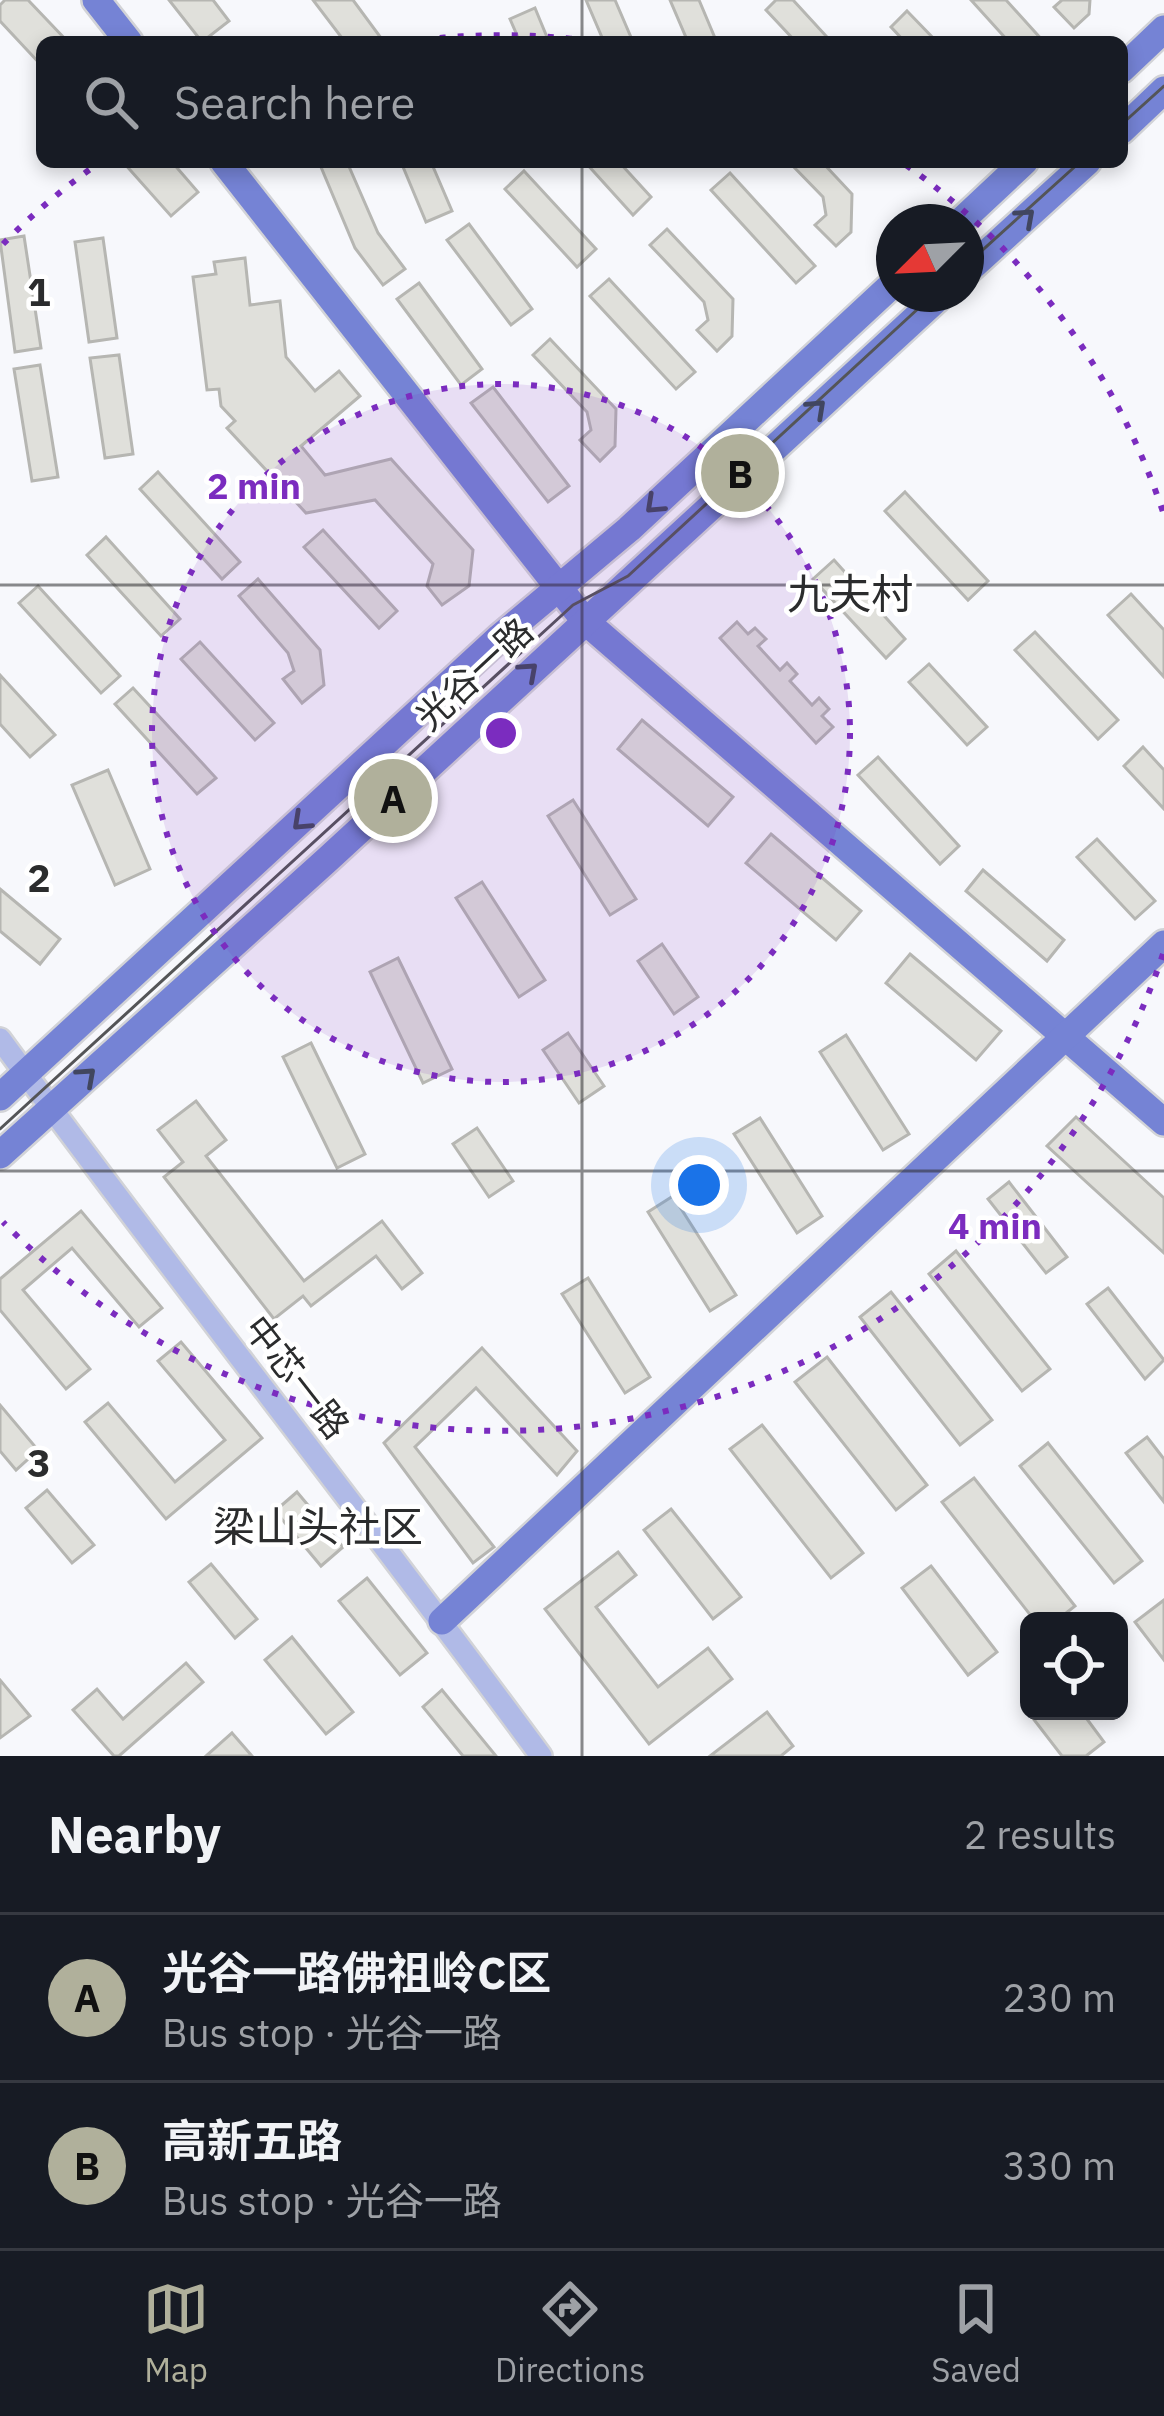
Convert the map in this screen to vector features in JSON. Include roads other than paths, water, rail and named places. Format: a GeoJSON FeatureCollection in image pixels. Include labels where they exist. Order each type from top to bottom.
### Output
{"type":"FeatureCollection","features":[{"type":"Feature","properties":{"kind":"main road"},"geometry":{"type":"LineString","coordinates":[[96,0],[124,36]]}},
{"type":"Feature","properties":{"kind":"main road"},"geometry":{"type":"LineString","coordinates":[[1128,63],[1164,29]]}},
{"type":"Feature","properties":{"kind":"main road"},"geometry":{"type":"LineString","coordinates":[[1128,124],[1164,90]]}},
{"type":"Feature","properties":{"kind":"main road"},"geometry":{"type":"LineString","coordinates":[[229,168],[586,621],[1164,1122]]}},
{"type":"Feature","properties":{"kind":"main road"},"geometry":{"type":"LineString","coordinates":[[979,204],[1018,168]]}},
{"type":"Feature","properties":{"kind":"main road"},"geometry":{"type":"LineString","coordinates":[[984,256],[1080,168]]}},
{"type":"Feature","properties":{"kind":"main road","name":"光谷一路"},"geometry":{"type":"LineString","coordinates":[[0,1097],[500,637],[629,529],[876,301]]}},
{"type":"Feature","properties":{"kind":"main road","name":"光谷一路"},"geometry":{"type":"LineString","coordinates":[[0,1155],[922,312]]}},
{"type":"Feature","properties":{"kind":"main road"},"geometry":{"type":"LineString","coordinates":[[445,1625],[1071,1038],[1164,944]]}},
{"type":"Feature","properties":{"kind":"main road"},"geometry":{"type":"LineString","coordinates":[[1071,1038],[1164,958]]}},
{"type":"Feature","properties":{"kind":"street","name":"中芯一路"},"geometry":{"type":"LineString","coordinates":[[0,1039],[541,1756]]}},
{"type":"Feature","properties":{"kind":"tram line"},"geometry":{"type":"LineString","coordinates":[[1128,119],[1164,86]]}},
{"type":"Feature","properties":{"kind":"tram line"},"geometry":{"type":"LineString","coordinates":[[984,249],[1073,168]]}},
{"type":"Feature","properties":{"kind":"tram line"},"geometry":{"type":"LineString","coordinates":[[0,1129],[573,605],[628,576],[914,312]]}},
{"type":"Feature","properties":{"kind":"place","name":"高新五路"},"geometry":{"type":"Point","coordinates":[740,473]}},
{"type":"Feature","properties":{"kind":"place","name":"光谷一路佛祖岭C区"},"geometry":{"type":"Point","coordinates":[393,798]}},
{"type":"Feature","properties":{"kind":"district","name":"九夫村"},"geometry":{"type":"Point","coordinates":[850,594]}},
{"type":"Feature","properties":{"kind":"district","name":"梁山头社区"},"geometry":{"type":"Point","coordinates":[318,1527]}}]}
